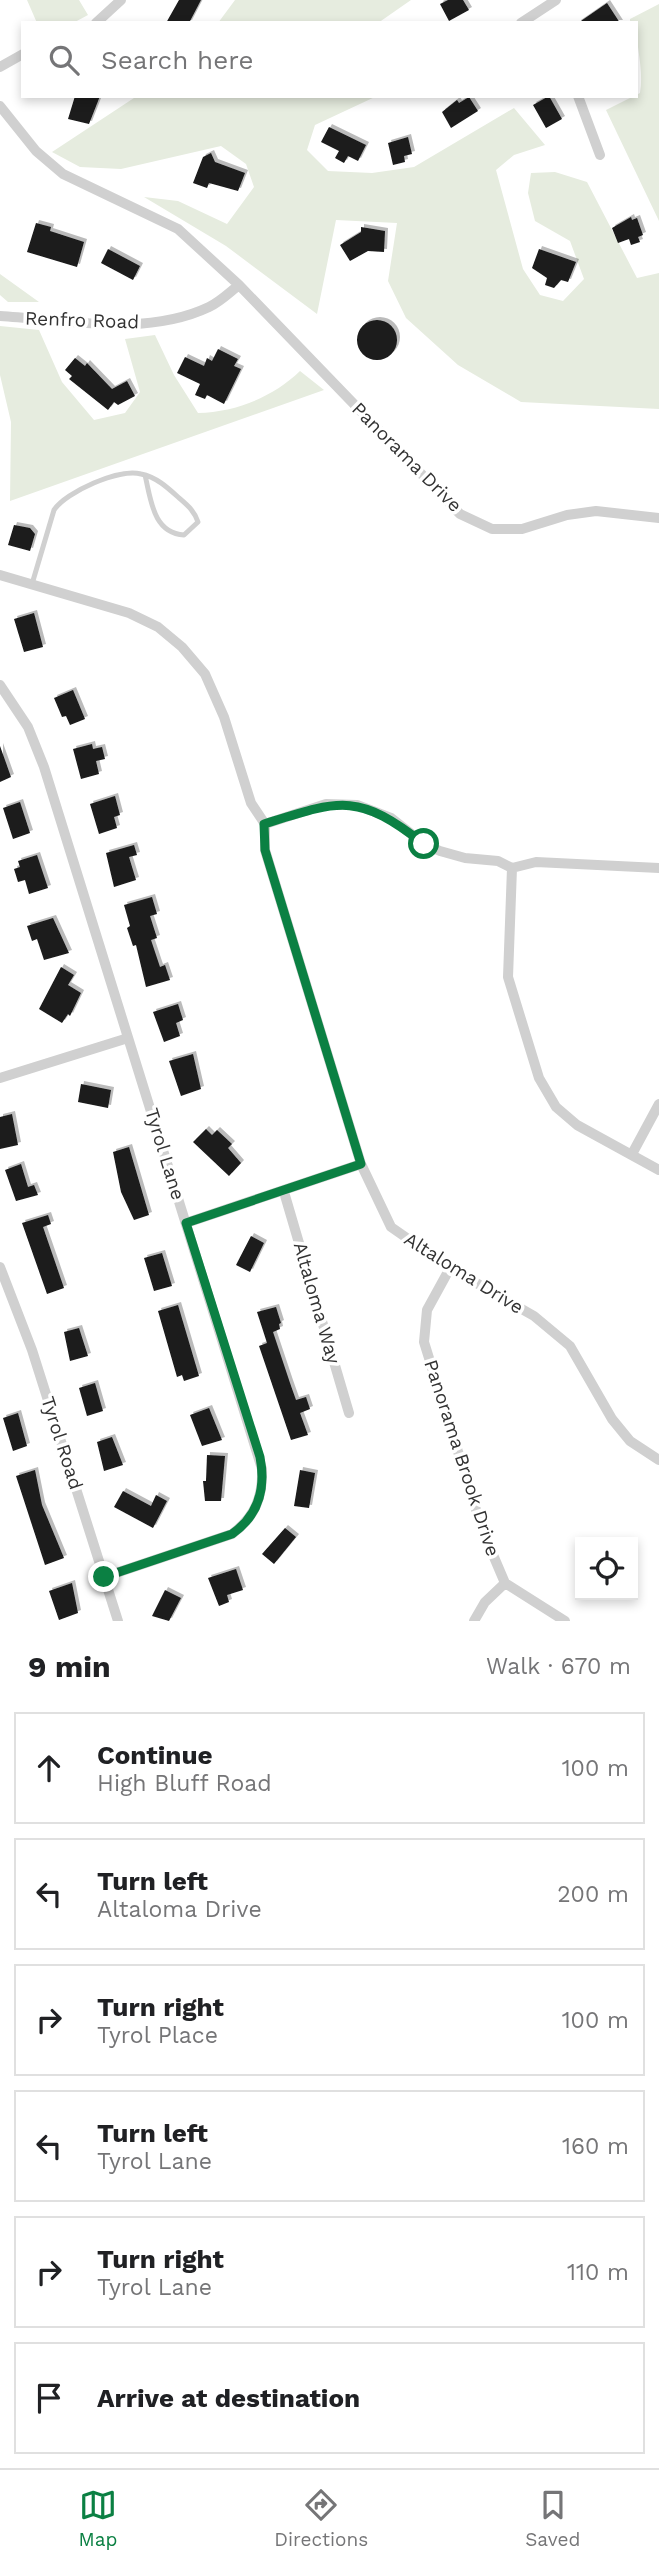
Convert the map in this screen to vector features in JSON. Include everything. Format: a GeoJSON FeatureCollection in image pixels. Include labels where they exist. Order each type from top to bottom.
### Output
{"type":"FeatureCollection","features":[{"type":"Feature","properties":{"kind":"street"},"geometry":{"type":"LineString","coordinates":[[98,21],[121,0]]}},
{"type":"Feature","properties":{"kind":"street"},"geometry":{"type":"LineString","coordinates":[[536,18],[555,0]]}},
{"type":"Feature","properties":{"kind":"street"},"geometry":{"type":"LineString","coordinates":[[0,67],[21,55]]}},
{"type":"Feature","properties":{"kind":"street"},"geometry":{"type":"LineString","coordinates":[[579,98],[600,155]]}},
{"type":"Feature","properties":{"kind":"street","name":"Panorama Drive"},"geometry":{"type":"LineString","coordinates":[[0,106],[51,165],[63,174],[178,229],[239,285],[460,514],[492,529],[522,529],[567,515],[596,511],[659,518]]}},
{"type":"Feature","properties":{"kind":"street","name":"Renfro Road"},"geometry":{"type":"LineString","coordinates":[[0,316],[131,324],[171,320],[210,307],[239,285]]}},
{"type":"Feature","properties":{"kind":"street","name":"Altaloma Drive"},"geometry":{"type":"LineString","coordinates":[[0,575],[129,613],[158,627],[182,647],[205,674],[224,717],[251,803],[264,824],[265,850],[361,1164],[391,1227],[450,1268],[534,1316],[570,1346],[612,1419],[630,1441],[659,1460]]}},
{"type":"Feature","properties":{"kind":"street","name":"Tyrol Lane"},"geometry":{"type":"LineString","coordinates":[[0,685],[19,711],[37,747],[260,1457],[262,1492],[248,1521],[232,1534],[104,1577]]}},
{"type":"Feature","properties":{"kind":"street"},"geometry":{"type":"LineString","coordinates":[[264,824],[326,804],[357,805],[391,818],[424,844],[440,851],[465,858],[498,861],[512,868],[536,862],[659,868]]}},
{"type":"Feature","properties":{"kind":"street"},"geometry":{"type":"LineString","coordinates":[[512,868],[508,977],[539,1078],[556,1107],[577,1125],[659,1170]]}},
{"type":"Feature","properties":{"kind":"street"},"geometry":{"type":"LineString","coordinates":[[0,1078],[128,1038]]}},
{"type":"Feature","properties":{"kind":"street"},"geometry":{"type":"LineString","coordinates":[[632,1154],[659,1104]]}},
{"type":"Feature","properties":{"kind":"street"},"geometry":{"type":"LineString","coordinates":[[186,1223],[361,1164]]}},
{"type":"Feature","properties":{"kind":"street","name":"Altaloma Way"},"geometry":{"type":"LineString","coordinates":[[284,1192],[349,1413]]}},
{"type":"Feature","properties":{"kind":"street","name":"Tyrol Road"},"geometry":{"type":"LineString","coordinates":[[0,1266],[32,1350],[118,1621]]}},
{"type":"Feature","properties":{"kind":"street","name":"Panorama Brook Drive"},"geometry":{"type":"LineString","coordinates":[[450,1268],[427,1310],[424,1342],[482,1529],[505,1583]]}},
{"type":"Feature","properties":{"kind":"street"},"geometry":{"type":"LineString","coordinates":[[474,1621],[485,1602],[505,1583],[565,1621]]}},
{"type":"Feature","properties":{"kind":"lane"},"geometry":{"type":"LineString","coordinates":[[32,584],[54,510],[61,499],[74,491],[127,473],[145,475],[166,487],[195,512],[198,522],[184,535],[164,529],[158,521],[145,475]]}},
{"type":"Feature","properties":{"kind":"shaded area"},"geometry":{"type":"Polygon","coordinates":[[[27,0],[79,0],[88,15],[77,21],[36,21],[27,0]]]}},
{"type":"Feature","properties":{"kind":"shaded area"},"geometry":{"type":"Polygon","coordinates":[[[235,0],[411,0],[381,21],[219,21],[235,0]]]}},
{"type":"Feature","properties":{"kind":"shaded area"},"geometry":{"type":"Polygon","coordinates":[[[659,4],[659,221],[606,110],[630,98],[638,98],[640,93],[638,21],[630,19],[659,4]]]}},
{"type":"Feature","properties":{"kind":"shaded area"},"geometry":{"type":"Polygon","coordinates":[[[134,98],[373,98],[315,125],[307,150],[328,171],[372,173],[414,167],[514,108],[545,145],[514,155],[496,170],[523,269],[540,295],[563,301],[584,279],[570,241],[535,221],[528,193],[531,173],[555,172],[587,182],[637,278],[659,273],[659,409],[521,402],[458,365],[406,318],[388,281],[397,223],[336,220],[317,314],[226,246],[144,197],[178,201],[227,224],[254,187],[246,164],[221,146],[121,169],[80,167],[52,152],[134,98]]]}},
{"type":"Feature","properties":{"kind":"shaded area"},"geometry":{"type":"Polygon","coordinates":[[[0,274],[39,302],[8,302],[0,295],[0,274]]]}},
{"type":"Feature","properties":{"kind":"shaded area"},"geometry":{"type":"Polygon","coordinates":[[[0,326],[39,330],[62,382],[94,420],[125,413],[140,392],[125,339],[155,335],[174,375],[198,413],[226,410],[253,401],[278,388],[300,371],[324,390],[10,501],[11,422],[0,375],[0,326]]]}},
{"type":"Feature","properties":{"kind":"building"},"geometry":{"type":"Polygon","coordinates":[[[179,0],[201,0],[190,21],[167,21],[179,0]]]}},
{"type":"Feature","properties":{"kind":"building"},"geometry":{"type":"Polygon","coordinates":[[[448,0],[463,0],[469,10],[449,21],[440,4],[448,0]]]}},
{"type":"Feature","properties":{"kind":"building"},"geometry":{"type":"Polygon","coordinates":[[[607,3],[619,21],[581,21],[607,3]]]}},
{"type":"Feature","properties":{"kind":"building"},"geometry":{"type":"Polygon","coordinates":[[[74,98],[99,98],[89,124],[68,119],[74,98]]]}},
{"type":"Feature","properties":{"kind":"building"},"geometry":{"type":"Polygon","coordinates":[[[470,98],[478,111],[451,128],[442,112],[457,100],[459,103],[470,98]]]}},
{"type":"Feature","properties":{"kind":"building"},"geometry":{"type":"Polygon","coordinates":[[[550,98],[562,119],[546,128],[533,105],[550,98]]]}},
{"type":"Feature","properties":{"kind":"building"},"geometry":{"type":"Polygon","coordinates":[[[329,127],[366,145],[358,161],[348,156],[344,163],[335,158],[339,151],[321,142],[329,127]]]}},
{"type":"Feature","properties":{"kind":"building"},"geometry":{"type":"Polygon","coordinates":[[[408,137],[412,154],[404,156],[405,162],[393,165],[388,143],[408,137]]]}},
{"type":"Feature","properties":{"kind":"building"},"geometry":{"type":"Polygon","coordinates":[[[211,153],[215,162],[245,173],[238,191],[209,183],[207,188],[193,183],[203,157],[211,153]]]}},
{"type":"Feature","properties":{"kind":"building"},"geometry":{"type":"Polygon","coordinates":[[[631,217],[632,220],[637,218],[643,235],[638,237],[640,242],[631,245],[629,239],[618,243],[612,228],[631,217]]]}},
{"type":"Feature","properties":{"kind":"building"},"geometry":{"type":"Polygon","coordinates":[[[36,223],[51,227],[50,231],[84,242],[77,267],[27,252],[36,223]]]}},
{"type":"Feature","properties":{"kind":"building"},"geometry":{"type":"Polygon","coordinates":[[[361,227],[385,231],[384,252],[368,251],[350,261],[340,245],[361,232],[361,227]]]}},
{"type":"Feature","properties":{"kind":"building"},"geometry":{"type":"Polygon","coordinates":[[[108,249],[140,266],[133,280],[101,263],[108,249]]]}},
{"type":"Feature","properties":{"kind":"building"},"geometry":{"type":"Polygon","coordinates":[[[539,249],[576,262],[568,282],[561,280],[554,288],[545,285],[547,278],[532,268],[539,249]]]}},
{"type":"Feature","properties":{"kind":"building"},"geometry":{"type":"Polygon","coordinates":[[[377,320],[391,326],[397,340],[391,354],[377,360],[363,354],[357,340],[363,326],[377,320]]]}},
{"type":"Feature","properties":{"kind":"building"},"geometry":{"type":"Polygon","coordinates":[[[218,349],[238,359],[234,366],[241,369],[224,404],[207,395],[205,399],[195,395],[200,384],[177,373],[185,357],[204,366],[207,358],[212,361],[218,349]]]}},
{"type":"Feature","properties":{"kind":"building"},"geometry":{"type":"Polygon","coordinates":[[[75,358],[85,366],[87,363],[112,389],[127,381],[135,396],[118,405],[114,402],[108,410],[69,379],[72,376],[65,370],[75,358]]]}},
{"type":"Feature","properties":{"kind":"building"},"geometry":{"type":"Polygon","coordinates":[[[14,525],[30,528],[35,534],[30,551],[8,545],[14,525]]]}},
{"type":"Feature","properties":{"kind":"building"},"geometry":{"type":"Polygon","coordinates":[[[34,613],[43,647],[24,652],[14,619],[34,613]]]}},
{"type":"Feature","properties":{"kind":"building"},"geometry":{"type":"Polygon","coordinates":[[[73,690],[85,719],[70,725],[66,716],[62,717],[54,698],[73,690]]]}},
{"type":"Feature","properties":{"kind":"building"},"geometry":{"type":"Polygon","coordinates":[[[92,744],[93,749],[102,747],[105,759],[96,761],[99,774],[81,779],[73,749],[92,744]]]}},
{"type":"Feature","properties":{"kind":"building"},"geometry":{"type":"Polygon","coordinates":[[[0,746],[11,777],[0,782],[0,746]]]}},
{"type":"Feature","properties":{"kind":"building"},"geometry":{"type":"Polygon","coordinates":[[[115,796],[120,815],[114,817],[117,828],[99,834],[90,804],[115,796]]]}},
{"type":"Feature","properties":{"kind":"building"},"geometry":{"type":"Polygon","coordinates":[[[20,802],[30,833],[13,839],[3,808],[20,802]]]}},
{"type":"Feature","properties":{"kind":"building"},"geometry":{"type":"Polygon","coordinates":[[[134,845],[137,855],[129,857],[136,880],[114,887],[106,853],[134,845]]]}},
{"type":"Feature","properties":{"kind":"building"},"geometry":{"type":"Polygon","coordinates":[[[37,855],[48,888],[29,894],[25,880],[18,882],[14,869],[20,867],[18,861],[37,855]]]}},
{"type":"Feature","properties":{"kind":"building"},"geometry":{"type":"Polygon","coordinates":[[[152,897],[157,914],[150,916],[157,938],[151,940],[160,967],[165,965],[170,980],[146,987],[136,945],[133,946],[127,928],[130,926],[124,905],[152,897]]]}},
{"type":"Feature","properties":{"kind":"building"},"geometry":{"type":"Polygon","coordinates":[[[53,918],[69,953],[44,960],[37,939],[32,941],[27,926],[53,918]]]}},
{"type":"Feature","properties":{"kind":"building"},"geometry":{"type":"Polygon","coordinates":[[[61,967],[74,975],[68,985],[81,993],[70,1016],[68,1014],[62,1023],[39,1009],[61,967]]]}},
{"type":"Feature","properties":{"kind":"building"},"geometry":{"type":"Polygon","coordinates":[[[178,1004],[183,1020],[176,1023],[180,1036],[164,1042],[153,1012],[178,1004]]]}},
{"type":"Feature","properties":{"kind":"building"},"geometry":{"type":"Polygon","coordinates":[[[193,1054],[201,1089],[181,1096],[169,1061],[193,1054]]]}},
{"type":"Feature","properties":{"kind":"building"},"geometry":{"type":"Polygon","coordinates":[[[81,1084],[111,1090],[108,1108],[78,1102],[81,1084]]]}},
{"type":"Feature","properties":{"kind":"building"},"geometry":{"type":"Polygon","coordinates":[[[12,1114],[18,1145],[0,1149],[0,1117],[12,1114]]]}},
{"type":"Feature","properties":{"kind":"building"},"geometry":{"type":"Polygon","coordinates":[[[206,1129],[212,1135],[217,1130],[232,1144],[228,1148],[241,1163],[229,1176],[193,1142],[206,1129]]]}},
{"type":"Feature","properties":{"kind":"building"},"geometry":{"type":"Polygon","coordinates":[[[129,1147],[149,1215],[134,1220],[121,1192],[113,1152],[129,1147]]]}},
{"type":"Feature","properties":{"kind":"building"},"geometry":{"type":"Polygon","coordinates":[[[21,1164],[28,1187],[34,1185],[38,1195],[16,1201],[5,1170],[21,1164]]]}},
{"type":"Feature","properties":{"kind":"building"},"geometry":{"type":"Polygon","coordinates":[[[48,1215],[51,1224],[43,1227],[64,1288],[47,1294],[22,1223],[48,1215]]]}},
{"type":"Feature","properties":{"kind":"building"},"geometry":{"type":"Polygon","coordinates":[[[251,1236],[264,1243],[250,1272],[236,1265],[251,1236]]]}},
{"type":"Feature","properties":{"kind":"building"},"geometry":{"type":"Polygon","coordinates":[[[162,1253],[172,1286],[154,1291],[144,1258],[162,1253]]]}},
{"type":"Feature","properties":{"kind":"building"},"geometry":{"type":"Polygon","coordinates":[[[178,1305],[199,1376],[184,1381],[182,1375],[177,1377],[158,1311],[178,1305]]]}},
{"type":"Feature","properties":{"kind":"building"},"geometry":{"type":"Polygon","coordinates":[[[276,1307],[281,1323],[280,1329],[273,1332],[290,1383],[296,1400],[306,1397],[310,1409],[300,1413],[308,1435],[291,1440],[259,1346],[267,1343],[257,1312],[276,1307]]]}},
{"type":"Feature","properties":{"kind":"building"},"geometry":{"type":"Polygon","coordinates":[[[79,1328],[88,1356],[70,1361],[64,1332],[79,1328]]]}},
{"type":"Feature","properties":{"kind":"building"},"geometry":{"type":"Polygon","coordinates":[[[95,1383],[103,1411],[87,1416],[79,1388],[95,1383]]]}},
{"type":"Feature","properties":{"kind":"building"},"geometry":{"type":"Polygon","coordinates":[[[209,1408],[222,1440],[202,1446],[190,1415],[209,1408]]]}},
{"type":"Feature","properties":{"kind":"building"},"geometry":{"type":"Polygon","coordinates":[[[18,1413],[27,1446],[13,1451],[3,1418],[18,1413]]]}},
{"type":"Feature","properties":{"kind":"building"},"geometry":{"type":"Polygon","coordinates":[[[112,1437],[123,1465],[104,1471],[97,1442],[112,1437]]]}},
{"type":"Feature","properties":{"kind":"building"},"geometry":{"type":"Polygon","coordinates":[[[207,1455],[225,1456],[221,1501],[205,1501],[203,1481],[206,1481],[207,1455]]]}},
{"type":"Feature","properties":{"kind":"building"},"geometry":{"type":"Polygon","coordinates":[[[35,1470],[42,1505],[64,1558],[45,1565],[16,1476],[35,1470]]]}},
{"type":"Feature","properties":{"kind":"building"},"geometry":{"type":"Polygon","coordinates":[[[300,1470],[315,1473],[309,1508],[294,1506],[300,1470]]]}},
{"type":"Feature","properties":{"kind":"building"},"geometry":{"type":"Polygon","coordinates":[[[123,1491],[151,1506],[156,1495],[167,1501],[153,1528],[114,1507],[123,1491]]]}},
{"type":"Feature","properties":{"kind":"building"},"geometry":{"type":"Polygon","coordinates":[[[285,1528],[296,1537],[274,1564],[262,1554],[285,1528]]]}},
{"type":"Feature","properties":{"kind":"building"},"geometry":{"type":"Polygon","coordinates":[[[236,1569],[243,1590],[227,1595],[229,1602],[219,1606],[208,1578],[236,1569]]]}},
{"type":"Feature","properties":{"kind":"building"},"geometry":{"type":"Polygon","coordinates":[[[72,1583],[78,1613],[59,1620],[49,1591],[72,1583]]]}},
{"type":"Feature","properties":{"kind":"building"},"geometry":{"type":"Polygon","coordinates":[[[165,1590],[181,1598],[169,1621],[152,1616],[165,1590]]]}},
{"type":"Feature","properties":{"kind":"route"},"geometry":{"type":"LineString","coordinates":[[104,1577],[223,1539],[248,1521],[262,1492],[260,1457],[186,1223],[361,1164],[265,850],[264,824],[326,804],[357,805],[391,818],[424,844]]}}]}
